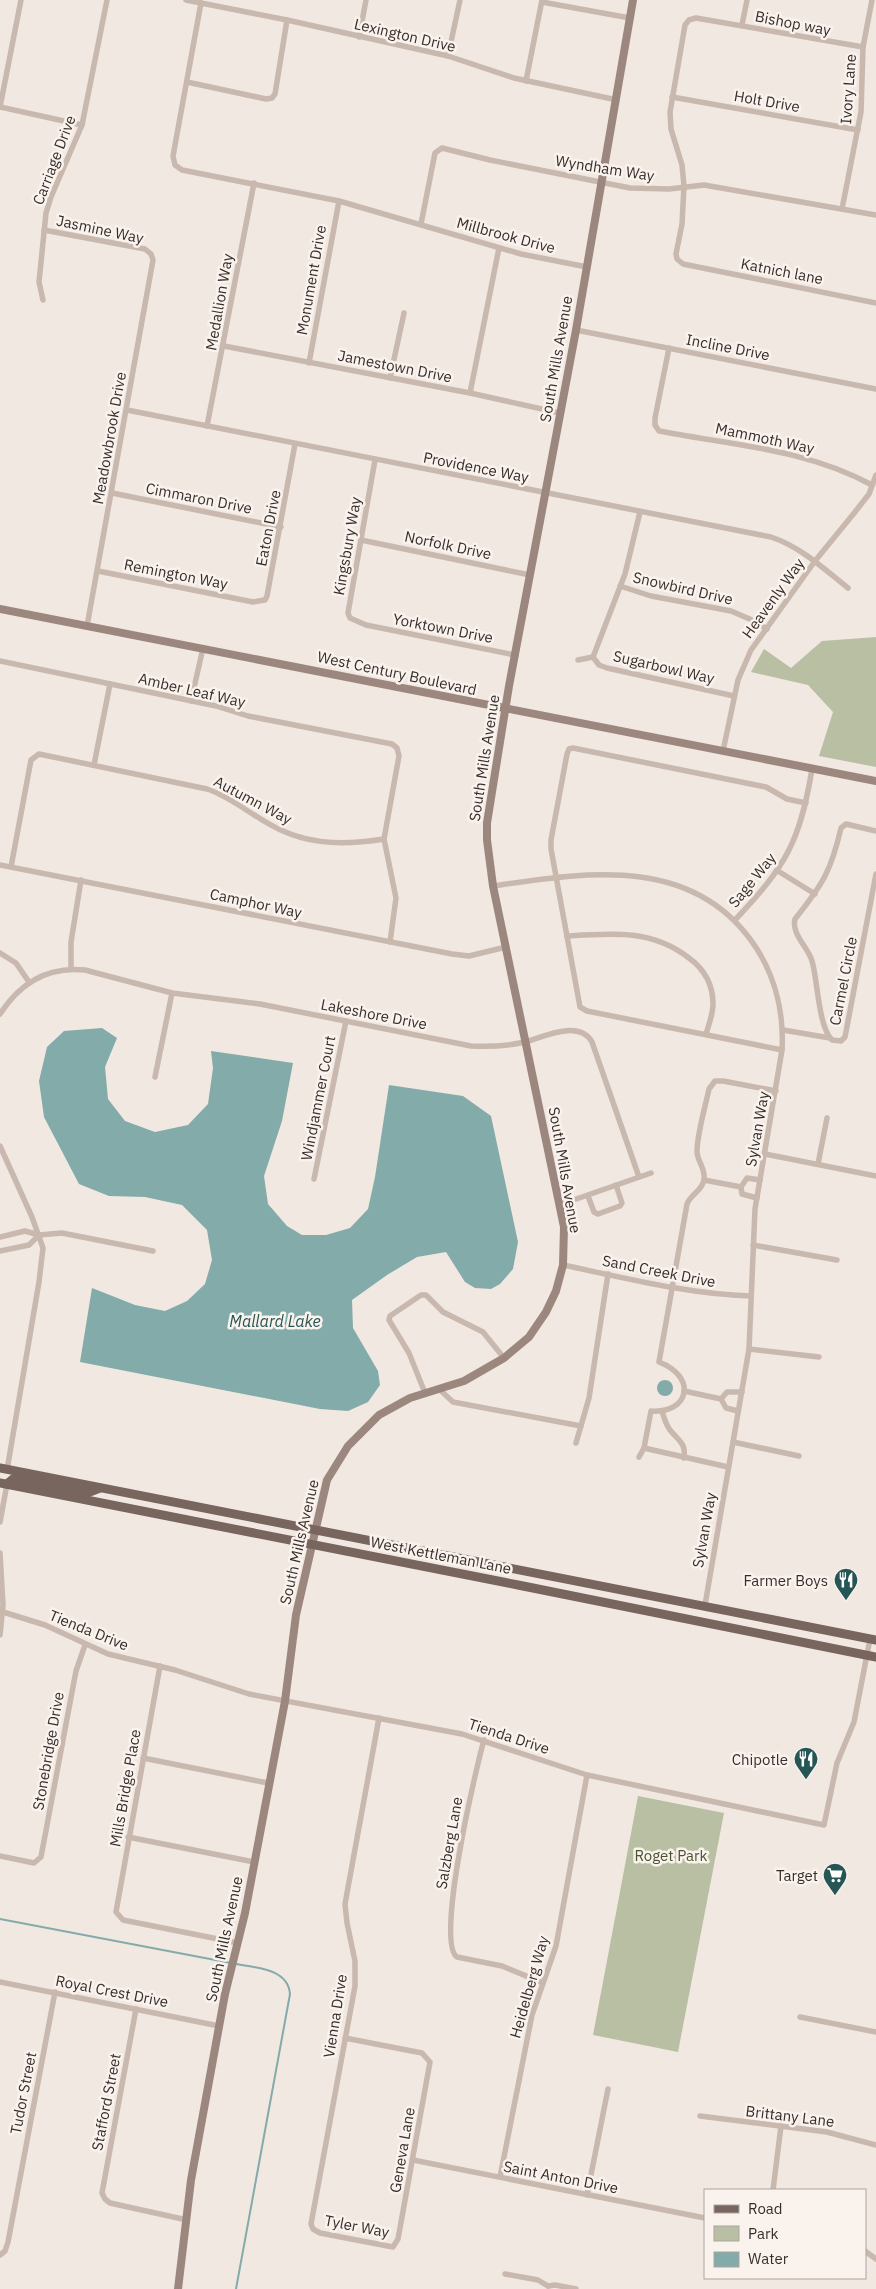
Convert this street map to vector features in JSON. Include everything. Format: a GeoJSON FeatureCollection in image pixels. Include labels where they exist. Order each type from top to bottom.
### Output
{"type":"FeatureCollection","features":[{"type":"Feature","properties":{"kind":"main road","name":"West Kettleman Lane"},"geometry":{"type":"LineString","coordinates":[[2,1471],[100,1488],[873,1639]]}},
{"type":"Feature","properties":{"kind":"main road"},"geometry":{"type":"LineString","coordinates":[[3,1484],[13,1479],[87,1493],[100,1488]]}},
{"type":"Feature","properties":{"kind":"main road","name":"West Kettleman Lane"},"geometry":{"type":"LineString","coordinates":[[3,1484],[872,1657]]}},
{"type":"Feature","properties":{"kind":"street"},"geometry":{"type":"LineString","coordinates":[[21,0],[0,107],[82,125]]}},
{"type":"Feature","properties":{"kind":"street","name":"Carriage Drive"},"geometry":{"type":"LineString","coordinates":[[43,300],[39,282],[44,230],[51,197],[82,125],[107,0]]}},
{"type":"Feature","properties":{"kind":"street","name":"Lexington Drive"},"geometry":{"type":"LineString","coordinates":[[186,0],[287,20],[448,56],[526,81],[617,100]]}},
{"type":"Feature","properties":{"kind":"street"},"geometry":{"type":"LineString","coordinates":[[359,37],[366,0]]}},
{"type":"Feature","properties":{"kind":"street"},"geometry":{"type":"LineString","coordinates":[[448,56],[460,0]]}},
{"type":"Feature","properties":{"kind":"street","name":"South Mills Avenue"},"geometry":{"type":"LineString","coordinates":[[178,2289],[191,2180],[219,2026],[238,1943],[285,1702],[296,1615],[327,1480],[348,1446],[379,1415],[410,1398],[464,1381],[504,1358],[529,1336],[546,1312],[556,1291],[563,1265],[564,1227],[493,886],[487,840],[487,823],[507,709],[509,686],[576,330],[633,0]]}},
{"type":"Feature","properties":{"kind":"street"},"geometry":{"type":"LineString","coordinates":[[742,25],[747,0]]}},
{"type":"Feature","properties":{"kind":"street","name":"Ivory Lane"},"geometry":{"type":"LineString","coordinates":[[842,209],[861,112],[863,47],[872,0]]}},
{"type":"Feature","properties":{"kind":"street"},"geometry":{"type":"LineString","coordinates":[[526,81],[542,1],[630,18]]}},
{"type":"Feature","properties":{"kind":"street"},"geometry":{"type":"LineString","coordinates":[[200,3],[187,82],[266,100],[272,98],[275,94],[287,20]]}},
{"type":"Feature","properties":{"kind":"street","name":"Bishop way"},"geometry":{"type":"LineString","coordinates":[[672,97],[685,25],[689,20],[696,18],[863,47]]}},
{"type":"Feature","properties":{"kind":"street","name":"Millbrook Drive"},"geometry":{"type":"LineString","coordinates":[[187,82],[173,156],[175,165],[182,170],[339,201],[499,248],[587,266]]}},
{"type":"Feature","properties":{"kind":"street"},"geometry":{"type":"LineString","coordinates":[[672,97],[670,112],[671,129],[682,165],[684,186]]}},
{"type":"Feature","properties":{"kind":"street","name":"Holt Drive"},"geometry":{"type":"LineString","coordinates":[[672,97],[858,130]]}},
{"type":"Feature","properties":{"kind":"street","name":"Wyndham Way"},"geometry":{"type":"LineString","coordinates":[[421,224],[435,153],[437,149],[442,148],[490,160],[649,190],[704,185],[876,215]]}},
{"type":"Feature","properties":{"kind":"street","name":"Medallion Way"},"geometry":{"type":"LineString","coordinates":[[207,426],[254,183]]}},
{"type":"Feature","properties":{"kind":"street","name":"Katnich lane"},"geometry":{"type":"LineString","coordinates":[[684,186],[682,224],[676,254],[677,259],[683,264],[876,303]]}},
{"type":"Feature","properties":{"kind":"street","name":"Monument Drive"},"geometry":{"type":"LineString","coordinates":[[309,363],[339,201]]}},
{"type":"Feature","properties":{"kind":"street","name":"Jasmine Way"},"geometry":{"type":"LineString","coordinates":[[44,230],[145,249],[151,254]]}},
{"type":"Feature","properties":{"kind":"street"},"geometry":{"type":"LineString","coordinates":[[470,394],[499,248]]}},
{"type":"Feature","properties":{"kind":"street","name":"Meadowbrook Drive"},"geometry":{"type":"LineString","coordinates":[[87,626],[153,260],[151,254]]}},
{"type":"Feature","properties":{"kind":"street"},"geometry":{"type":"LineString","coordinates":[[390,378],[404,313]]}},
{"type":"Feature","properties":{"kind":"street","name":"Incline Drive"},"geometry":{"type":"LineString","coordinates":[[576,330],[876,389]]}},
{"type":"Feature","properties":{"kind":"street","name":"Jamestown Drive"},"geometry":{"type":"LineString","coordinates":[[224,346],[560,413]]}},
{"type":"Feature","properties":{"kind":"street","name":"Mammoth Way"},"geometry":{"type":"LineString","coordinates":[[669,348],[655,418],[655,425],[659,430],[802,456],[840,470],[872,485]]}},
{"type":"Feature","properties":{"kind":"street","name":"Providence Way"},"geometry":{"type":"LineString","coordinates":[[127,410],[771,537],[793,546],[848,588]]}},
{"type":"Feature","properties":{"kind":"street","name":"Eaton Drive"},"geometry":{"type":"LineString","coordinates":[[250,601],[260,602],[267,596],[295,444]]}},
{"type":"Feature","properties":{"kind":"street","name":"Kingsbury Way"},"geometry":{"type":"LineString","coordinates":[[366,625],[354,620],[348,613],[375,460]]}},
{"type":"Feature","properties":{"kind":"street","name":"Heavenly Way"},"geometry":{"type":"LineString","coordinates":[[723,751],[734,696],[744,664],[751,650],[814,561],[869,494],[876,475]]}},
{"type":"Feature","properties":{"kind":"street","name":"Cimmaron Drive"},"geometry":{"type":"LineString","coordinates":[[112,493],[281,527]]}},
{"type":"Feature","properties":{"kind":"street"},"geometry":{"type":"LineString","coordinates":[[578,660],[593,656],[632,552],[640,512]]}},
{"type":"Feature","properties":{"kind":"street","name":"Norfolk Drive"},"geometry":{"type":"LineString","coordinates":[[360,540],[530,575]]}},
{"type":"Feature","properties":{"kind":"street","name":"Remington Way"},"geometry":{"type":"LineString","coordinates":[[98,571],[250,601]]}},
{"type":"Feature","properties":{"kind":"street","name":"Snowbird Drive"},"geometry":{"type":"LineString","coordinates":[[620,586],[651,596],[730,611],[752,620],[767,629]]}},
{"type":"Feature","properties":{"kind":"street","name":"West Century Boulevard"},"geometry":{"type":"LineString","coordinates":[[0,609],[876,781]]}},
{"type":"Feature","properties":{"kind":"street","name":"Yorktown Drive"},"geometry":{"type":"LineString","coordinates":[[366,625],[515,655]]}},
{"type":"Feature","properties":{"kind":"street"},"geometry":{"type":"LineString","coordinates":[[191,701],[202,648]]}},
{"type":"Feature","properties":{"kind":"street","name":"Sugarbowl Way"},"geometry":{"type":"LineString","coordinates":[[593,656],[598,665],[607,668],[734,696]]}},
{"type":"Feature","properties":{"kind":"street","name":"Amber Leaf Way"},"geometry":{"type":"LineString","coordinates":[[0,661],[191,701],[248,716],[392,744],[400,753],[384,839]]}},
{"type":"Feature","properties":{"kind":"street"},"geometry":{"type":"LineString","coordinates":[[94,765],[110,684]]}},
{"type":"Feature","properties":{"kind":"street"},"geometry":{"type":"LineString","coordinates":[[782,1050],[587,1011],[580,1007],[555,878],[551,840],[567,754],[569,749],[573,748],[766,787],[787,799],[806,803]]}},
{"type":"Feature","properties":{"kind":"street","name":"Autumn Way"},"geometry":{"type":"LineString","coordinates":[[11,867],[31,760],[39,754],[218,792],[265,822],[302,838],[345,844],[384,839]]}},
{"type":"Feature","properties":{"kind":"street","name":"Sage Way"},"geometry":{"type":"LineString","coordinates":[[735,920],[762,892],[778,871],[800,828],[812,769]]}},
{"type":"Feature","properties":{"kind":"street","name":"Carmel Circle"},"geometry":{"type":"LineString","coordinates":[[876,831],[846,824],[841,828],[833,861],[815,894],[795,919],[794,924],[795,930],[811,958],[825,1029],[830,1038],[841,1041],[845,1037],[876,874]]}},
{"type":"Feature","properties":{"kind":"street"},"geometry":{"type":"LineString","coordinates":[[384,839],[396,898],[390,942]]}},
{"type":"Feature","properties":{"kind":"street","name":"Camphor Way"},"geometry":{"type":"LineString","coordinates":[[0,865],[452,954],[470,956],[506,948]]}},
{"type":"Feature","properties":{"kind":"street"},"geometry":{"type":"LineString","coordinates":[[778,871],[815,894]]}},
{"type":"Feature","properties":{"kind":"street","name":"Sylvan Way"},"geometry":{"type":"LineString","coordinates":[[493,886],[555,878],[612,874],[642,876],[662,880],[696,892],[735,920],[764,960],[780,1007],[783,1030],[782,1050],[757,1198],[753,1245],[749,1349],[705,1605]]}},
{"type":"Feature","properties":{"kind":"street"},"geometry":{"type":"LineString","coordinates":[[71,968],[74,918],[81,880]]}},
{"type":"Feature","properties":{"kind":"street"},"geometry":{"type":"LineString","coordinates":[[567,936],[627,934],[654,939],[676,948],[698,964],[706,976],[713,1003],[706,1034]]}},
{"type":"Feature","properties":{"kind":"street"},"geometry":{"type":"LineString","coordinates":[[0,953],[16,963],[29,982]]}},
{"type":"Feature","properties":{"kind":"street","name":"Lakeshore Drive"},"geometry":{"type":"LineString","coordinates":[[0,1014],[10,999],[29,982],[44,974],[71,968],[172,992],[236,1000],[471,1046],[491,1047],[525,1042],[564,1030],[580,1033],[590,1038],[639,1176]]}},
{"type":"Feature","properties":{"kind":"street"},"geometry":{"type":"LineString","coordinates":[[155,1077],[172,992]]}},
{"type":"Feature","properties":{"kind":"street","name":"Windjammer Court"},"geometry":{"type":"LineString","coordinates":[[314,1179],[346,1022]]}},
{"type":"Feature","properties":{"kind":"street"},"geometry":{"type":"LineString","coordinates":[[783,1030],[830,1038]]}},
{"type":"Feature","properties":{"kind":"street"},"geometry":{"type":"LineString","coordinates":[[639,1457],[644,1448],[651,1411],[662,1411],[676,1404],[684,1391],[684,1382],[678,1372],[659,1362],[687,1204],[689,1198],[701,1188],[704,1180],[697,1151],[708,1088],[711,1084],[723,1081],[776,1091]]}},
{"type":"Feature","properties":{"kind":"street"},"geometry":{"type":"LineString","coordinates":[[818,1164],[827,1118]]}},
{"type":"Feature","properties":{"kind":"street"},"geometry":{"type":"LineString","coordinates":[[0,1146],[43,1248],[42,1265],[2,1471]]}},
{"type":"Feature","properties":{"kind":"street"},"geometry":{"type":"LineString","coordinates":[[765,1154],[876,1176]]}},
{"type":"Feature","properties":{"kind":"street"},"geometry":{"type":"LineString","coordinates":[[559,1205],[650,1173]]}},
{"type":"Feature","properties":{"kind":"street"},"geometry":{"type":"LineString","coordinates":[[757,1198],[742,1194],[741,1187],[747,1178],[760,1180]]}},
{"type":"Feature","properties":{"kind":"street"},"geometry":{"type":"LineString","coordinates":[[704,1180],[741,1187]]}},
{"type":"Feature","properties":{"kind":"street"},"geometry":{"type":"LineString","coordinates":[[588,1196],[594,1212],[598,1214],[620,1206],[622,1203],[616,1185]]}},
{"type":"Feature","properties":{"kind":"street"},"geometry":{"type":"LineString","coordinates":[[0,1237],[25,1231],[39,1235],[62,1233],[154,1251]]}},
{"type":"Feature","properties":{"kind":"street"},"geometry":{"type":"LineString","coordinates":[[0,1251],[29,1245],[39,1235]]}},
{"type":"Feature","properties":{"kind":"street"},"geometry":{"type":"LineString","coordinates":[[753,1245],[837,1260]]}},
{"type":"Feature","properties":{"kind":"street","name":"Sand Creek Drive"},"geometry":{"type":"LineString","coordinates":[[563,1265],[673,1287],[722,1295],[751,1296]]}},
{"type":"Feature","properties":{"kind":"street"},"geometry":{"type":"LineString","coordinates":[[576,1444],[588,1398],[608,1274]]}},
{"type":"Feature","properties":{"kind":"street"},"geometry":{"type":"LineString","coordinates":[[425,1393],[409,1353],[389,1320],[390,1316],[421,1295],[426,1295],[444,1312],[483,1332],[504,1358]]}},
{"type":"Feature","properties":{"kind":"street"},"geometry":{"type":"LineString","coordinates":[[749,1349],[819,1358]]}},
{"type":"Feature","properties":{"kind":"street"},"geometry":{"type":"LineString","coordinates":[[439,1389],[452,1402],[581,1426]]}},
{"type":"Feature","properties":{"kind":"street"},"geometry":{"type":"LineString","coordinates":[[684,1391],[721,1399],[726,1408],[738,1411]]}},
{"type":"Feature","properties":{"kind":"street"},"geometry":{"type":"LineString","coordinates":[[721,1399],[727,1392],[742,1392]]}},
{"type":"Feature","properties":{"kind":"street"},"geometry":{"type":"LineString","coordinates":[[662,1411],[670,1430],[683,1442],[685,1448],[684,1458]]}},
{"type":"Feature","properties":{"kind":"street"},"geometry":{"type":"LineString","coordinates":[[733,1442],[799,1456]]}},
{"type":"Feature","properties":{"kind":"street"},"geometry":{"type":"LineString","coordinates":[[644,1448],[728,1467]]}},
{"type":"Feature","properties":{"kind":"street"},"geometry":{"type":"LineString","coordinates":[[0,1522],[3,1484]]}},
{"type":"Feature","properties":{"kind":"street"},"geometry":{"type":"LineString","coordinates":[[0,1553],[3,1612],[0,1635]]}},
{"type":"Feature","properties":{"kind":"street","name":"Tienda Drive"},"geometry":{"type":"LineString","coordinates":[[3,1612],[45,1625],[85,1645],[115,1657],[160,1666],[239,1691],[285,1702],[450,1731],[484,1740],[588,1775],[824,1825],[837,1763],[854,1722],[872,1657],[873,1639]]}},
{"type":"Feature","properties":{"kind":"street","name":"Stonebridge Drive"},"geometry":{"type":"LineString","coordinates":[[0,1856],[30,1862],[38,1861],[42,1854],[76,1671],[85,1645]]}},
{"type":"Feature","properties":{"kind":"street","name":"Mills Bridge Place"},"geometry":{"type":"LineString","coordinates":[[160,1666],[128,1837],[116,1914],[123,1920],[238,1943]]}},
{"type":"Feature","properties":{"kind":"street","name":"Vienna Drive"},"geometry":{"type":"LineString","coordinates":[[313,2229],[311,2221],[356,1974],[345,1904],[379,1718]]}},
{"type":"Feature","properties":{"kind":"street","name":"Salzberg Lane"},"geometry":{"type":"LineString","coordinates":[[484,1740],[474,1776],[452,1896],[450,1939],[452,1953],[460,1958],[502,1966],[543,1983]]}},
{"type":"Feature","properties":{"kind":"street"},"geometry":{"type":"LineString","coordinates":[[143,1758],[268,1782]]}},
{"type":"Feature","properties":{"kind":"street","name":"Heidelberg Way"},"geometry":{"type":"LineString","coordinates":[[500,2177],[528,2032],[556,1946],[588,1775]]}},
{"type":"Feature","properties":{"kind":"street"},"geometry":{"type":"LineString","coordinates":[[128,1837],[254,1862]]}},
{"type":"Feature","properties":{"kind":"street","name":"Royal Crest Drive"},"geometry":{"type":"LineString","coordinates":[[0,1982],[219,2026]]}},
{"type":"Feature","properties":{"kind":"street","name":"Tudor Street"},"geometry":{"type":"LineString","coordinates":[[0,2255],[5,2251],[8,2242],[55,1992]]}},
{"type":"Feature","properties":{"kind":"street","name":"Stafford Street"},"geometry":{"type":"LineString","coordinates":[[136,2009],[102,2193],[104,2199],[110,2203],[187,2220]]}},
{"type":"Feature","properties":{"kind":"street"},"geometry":{"type":"LineString","coordinates":[[800,2017],[876,2032]]}},
{"type":"Feature","properties":{"kind":"street","name":"Geneva Lane"},"geometry":{"type":"LineString","coordinates":[[345,2038],[422,2053],[428,2058],[430,2066],[398,2239],[395,2245]]}},
{"type":"Feature","properties":{"kind":"street"},"geometry":{"type":"LineString","coordinates":[[587,2195],[608,2089]]}},
{"type":"Feature","properties":{"kind":"street","name":"Brittany Lane"},"geometry":{"type":"LineString","coordinates":[[700,2116],[827,2132],[876,2145]]}},
{"type":"Feature","properties":{"kind":"street"},"geometry":{"type":"LineString","coordinates":[[773,2189],[781,2126]]}},
{"type":"Feature","properties":{"kind":"street","name":"Saint Anton Drive"},"geometry":{"type":"LineString","coordinates":[[413,2160],[704,2218]]}},
{"type":"Feature","properties":{"kind":"street","name":"Tyler Way"},"geometry":{"type":"LineString","coordinates":[[313,2229],[320,2233],[386,2247],[395,2245]]}},
{"type":"Feature","properties":{"kind":"street"},"geometry":{"type":"LineString","coordinates":[[505,2274],[538,2280],[547,2288],[554,2285],[576,2289]]}},
{"type":"Feature","properties":{"kind":"green space"},"geometry":{"type":"Polygon","coordinates":[[[876,637],[876,767],[819,756],[833,712],[808,685],[751,672],[764,649],[791,668],[822,641],[876,637]]]}},
{"type":"Feature","properties":{"kind":"green space","name":"Roget Park"},"geometry":{"type":"Polygon","coordinates":[[[638,1796],[724,1813],[678,2052],[593,2035],[638,1796]]]}},
{"type":"Feature","properties":{"kind":"water","name":"Mallard Lake"},"geometry":{"type":"Polygon","coordinates":[[[102,1028],[117,1038],[105,1067],[108,1099],[125,1121],[155,1132],[188,1125],[208,1104],[213,1068],[211,1051],[293,1063],[282,1121],[264,1176],[268,1204],[287,1226],[302,1235],[326,1235],[350,1228],[368,1209],[375,1177],[389,1085],[463,1096],[491,1116],[518,1242],[513,1269],[500,1284],[491,1289],[475,1288],[465,1282],[446,1252],[417,1257],[387,1275],[352,1300],[353,1328],[378,1371],[380,1385],[368,1402],[348,1411],[320,1409],[80,1362],[92,1288],[135,1305],[165,1311],[187,1301],[205,1284],[212,1260],[207,1230],[182,1205],[145,1197],[109,1196],[79,1184],[44,1117],[39,1081],[47,1047],[64,1031],[102,1028]]]}},
{"type":"Feature","properties":{"kind":"water"},"geometry":{"type":"Polygon","coordinates":[[[665,1380],[673,1388],[665,1396],[657,1388],[665,1380]]]}},
{"type":"Feature","properties":{"kind":"waterway"},"geometry":{"type":"LineString","coordinates":[[0,1919],[231,1963]]}},
{"type":"Feature","properties":{"kind":"waterway"},"geometry":{"type":"LineString","coordinates":[[236,1964],[261,1968],[277,1974],[288,1985],[290,1994],[236,2289]]}},
{"type":"Feature","properties":{"kind":"place","name":"Farmer Boys"},"geometry":{"type":"Point","coordinates":[846,1601]}},
{"type":"Feature","properties":{"kind":"place","name":"Chipotle"},"geometry":{"type":"Point","coordinates":[806,1780]}},
{"type":"Feature","properties":{"kind":"place","name":"Target"},"geometry":{"type":"Point","coordinates":[835,1896]}}]}
